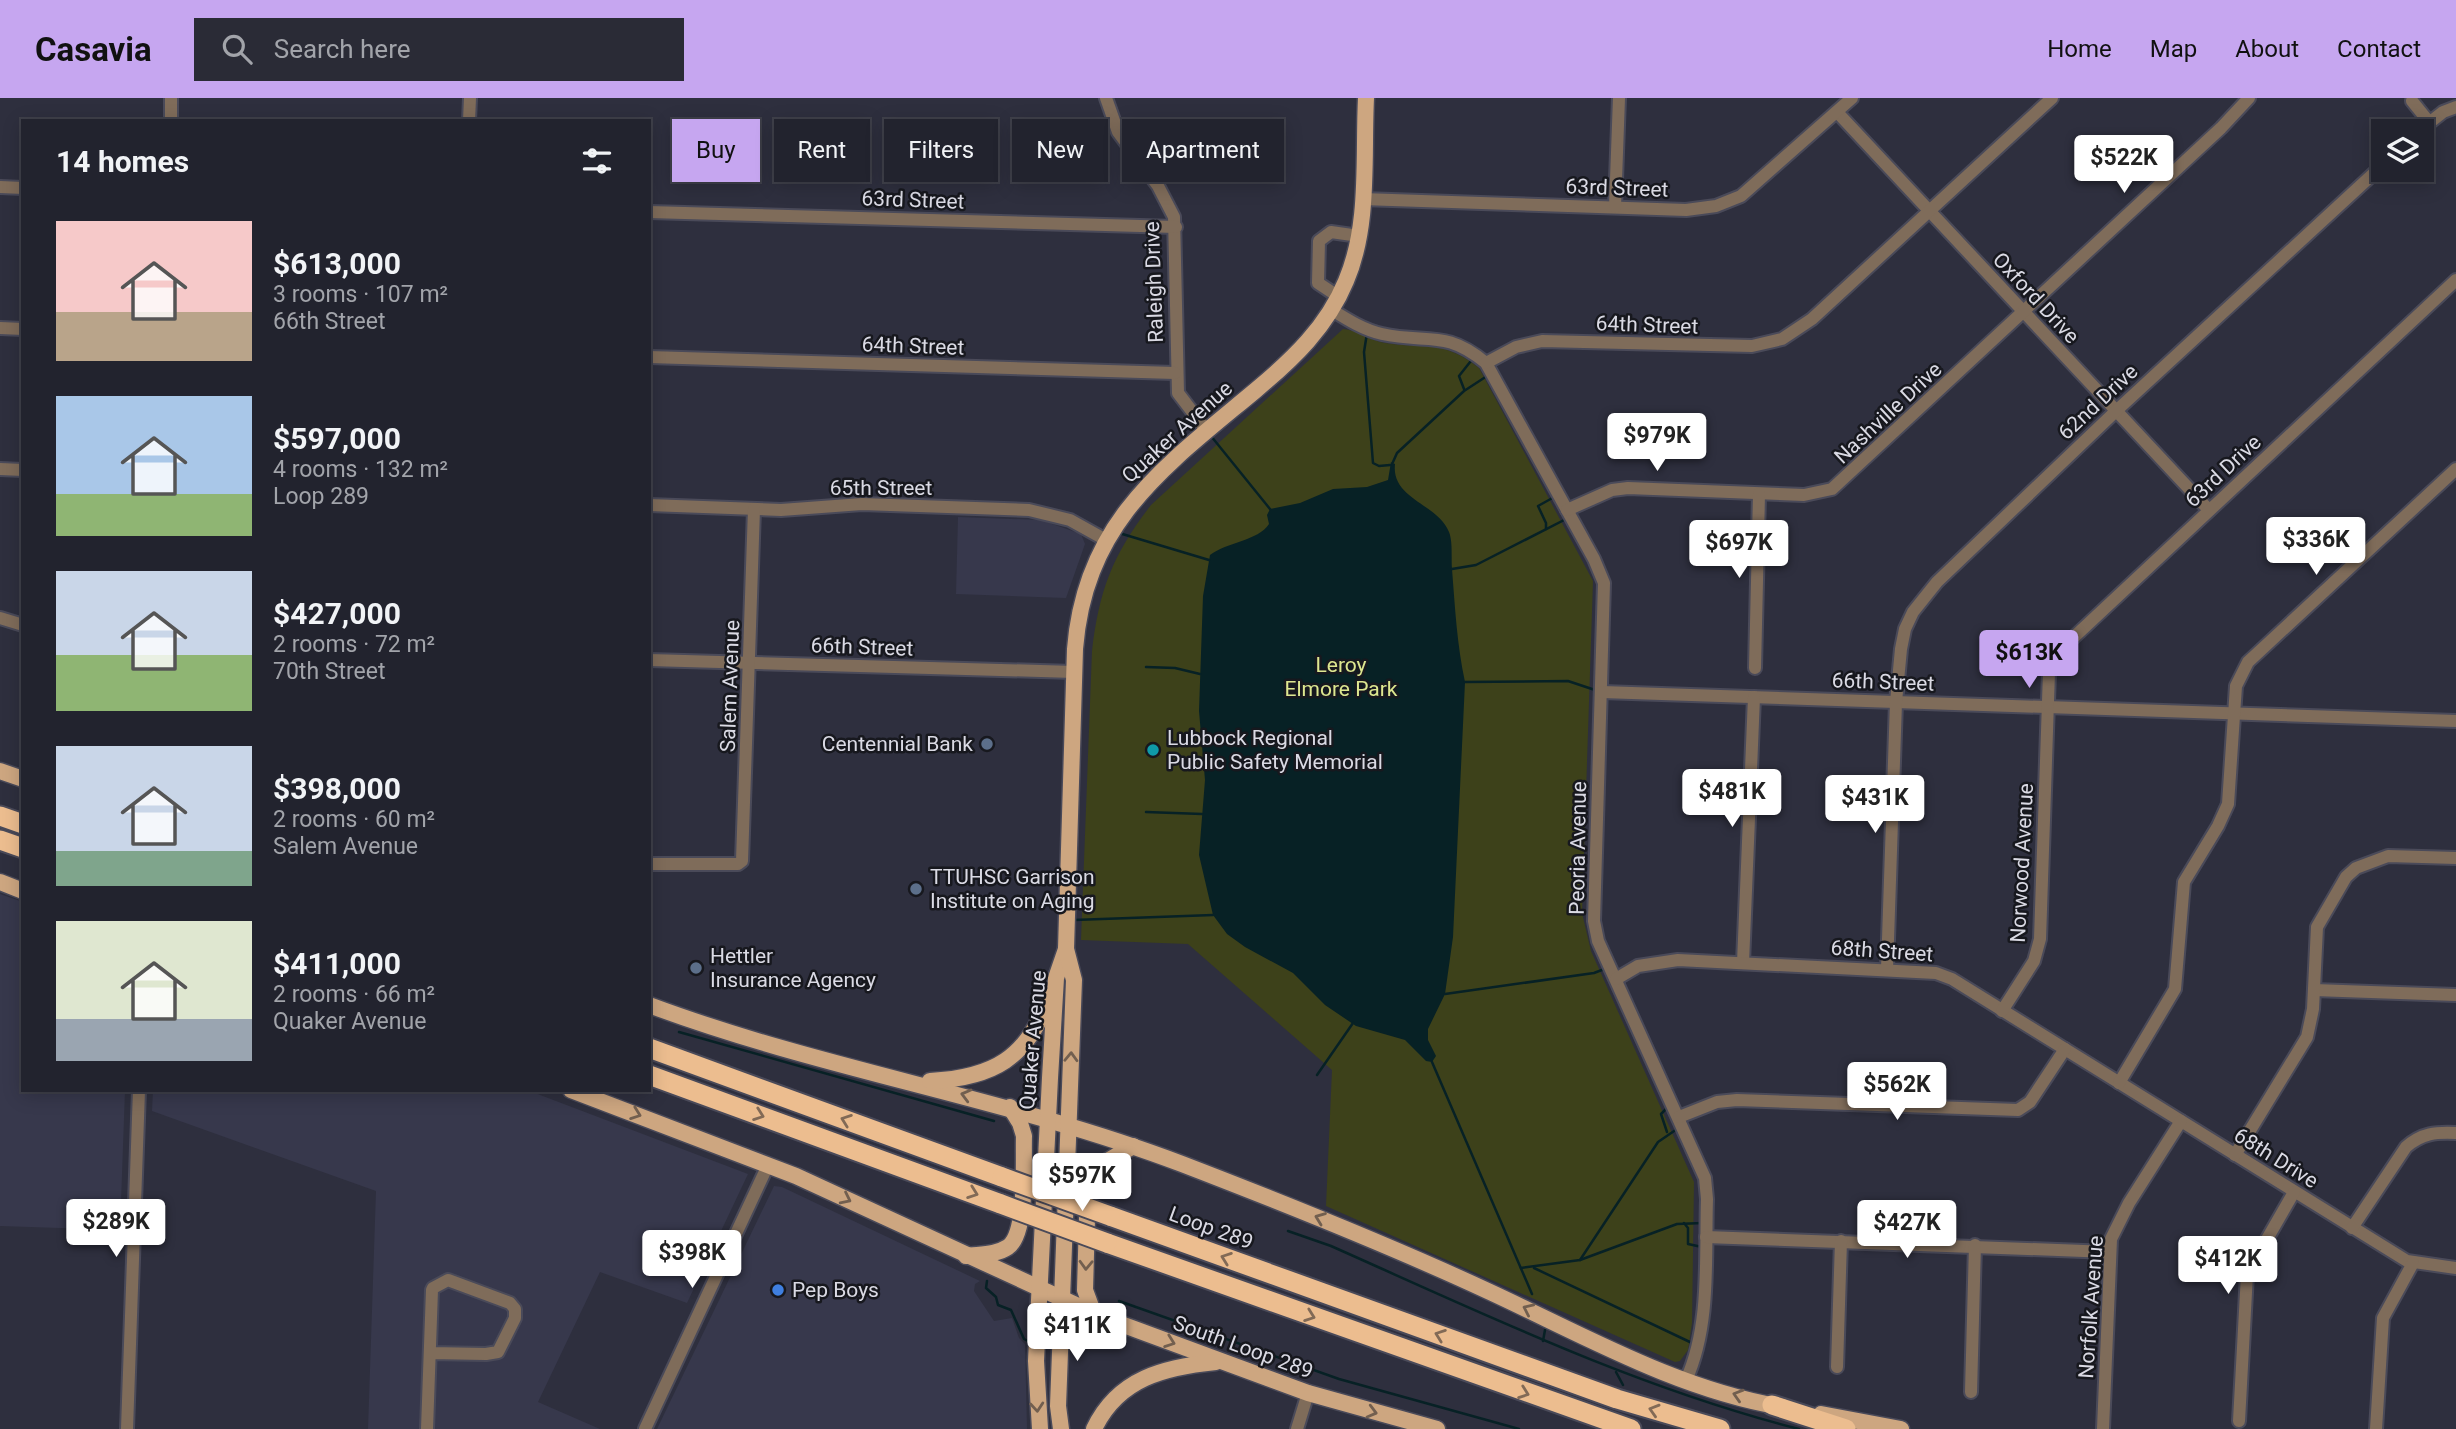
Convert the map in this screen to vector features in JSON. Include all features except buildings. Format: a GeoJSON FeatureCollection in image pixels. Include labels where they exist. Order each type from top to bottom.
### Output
{"type":"FeatureCollection","features":[{"type":"Feature","properties":{"kind":"highway"},"geometry":{"type":"LineString","coordinates":[[0,816],[21,823]]}},
{"type":"Feature","properties":{"kind":"highway"},"geometry":{"type":"LineString","coordinates":[[0,840],[21,847]]}},
{"type":"Feature","properties":{"kind":"highway"},"geometry":{"type":"LineString","coordinates":[[651,1044],[683,1060]]}},
{"type":"Feature","properties":{"kind":"highway","name":"Loop 289"},"geometry":{"type":"LineString","coordinates":[[651,1049],[1617,1399],[1720,1429]]}},
{"type":"Feature","properties":{"kind":"highway"},"geometry":{"type":"LineString","coordinates":[[651,1076],[1107,1243],[1631,1429]]}},
{"type":"Feature","properties":{"kind":"highway"},"geometry":{"type":"LineString","coordinates":[[651,1087],[719,1101]]}},
{"type":"Feature","properties":{"kind":"highway"},"geometry":{"type":"LineString","coordinates":[[1772,1405],[1846,1429]]}},
{"type":"Feature","properties":{"kind":"main road","name":"Quaker Avenue"},"geometry":{"type":"LineString","coordinates":[[1060,1429],[1058,1406],[1061,1299],[1074,980],[1066,949],[1074,672],[1081,605],[1106,540],[1127,507],[1152,480],[1304,346],[1335,303],[1359,236],[1366,98]]}},
{"type":"Feature","properties":{"kind":"main road"},"geometry":{"type":"LineString","coordinates":[[0,771],[21,778]]}},
{"type":"Feature","properties":{"kind":"main road"},"geometry":{"type":"LineString","coordinates":[[0,882],[21,890]]}},
{"type":"Feature","properties":{"kind":"main road","name":"Quaker Avenue"},"geometry":{"type":"LineString","coordinates":[[1040,1429],[1036,1377],[1048,1119],[1056,978],[1066,949]]}},
{"type":"Feature","properties":{"kind":"main road"},"geometry":{"type":"LineString","coordinates":[[913,1082],[967,1077],[986,1072],[1013,1056],[1031,1038],[1040,1022],[1056,978]]}},
{"type":"Feature","properties":{"kind":"main road"},"geometry":{"type":"LineString","coordinates":[[651,1006],[763,1043],[1010,1107],[1133,1146],[1344,1227],[1686,1380],[1772,1405],[1901,1429]]}},
{"type":"Feature","properties":{"kind":"main road","name":"South Loop 289"},"geometry":{"type":"LineString","coordinates":[[576,1092],[768,1165],[1102,1317],[1308,1393],[1437,1429]]}},
{"type":"Feature","properties":{"kind":"main road"},"geometry":{"type":"LineString","coordinates":[[963,1256],[996,1253],[1009,1246],[1020,1229],[1024,1136],[1010,1107]]}},
{"type":"Feature","properties":{"kind":"main road"},"geometry":{"type":"LineString","coordinates":[[1102,1317],[1092,1309],[1085,1290],[1088,1184],[1101,1165],[1133,1146]]}},
{"type":"Feature","properties":{"kind":"main road"},"geometry":{"type":"LineString","coordinates":[[1094,1429],[1110,1403],[1127,1387],[1150,1374],[1179,1366],[1223,1362]]}},
{"type":"Feature","properties":{"kind":"street"},"geometry":{"type":"LineString","coordinates":[[171,98],[171,119]]}},
{"type":"Feature","properties":{"kind":"street"},"geometry":{"type":"LineString","coordinates":[[469,119],[470,98]]}},
{"type":"Feature","properties":{"kind":"street","name":"Raleigh Drive"},"geometry":{"type":"LineString","coordinates":[[1107,98],[1118,132],[1158,186],[1171,210],[1176,228],[1175,373],[1178,393],[1207,431]]}},
{"type":"Feature","properties":{"kind":"street"},"geometry":{"type":"LineString","coordinates":[[1615,207],[1619,98]]}},
{"type":"Feature","properties":{"kind":"street","name":"63rd Street"},"geometry":{"type":"LineString","coordinates":[[1362,199],[1701,209],[1741,196],[1852,98]]}},
{"type":"Feature","properties":{"kind":"street"},"geometry":{"type":"LineString","coordinates":[[1930,213],[2052,98]]}},
{"type":"Feature","properties":{"kind":"street","name":"Nashville Drive"},"geometry":{"type":"LineString","coordinates":[[1759,494],[1804,495],[1832,489],[2221,128],[2249,98]]}},
{"type":"Feature","properties":{"kind":"street"},"geometry":{"type":"LineString","coordinates":[[2412,101],[2427,119]]}},
{"type":"Feature","properties":{"kind":"street"},"geometry":{"type":"LineString","coordinates":[[2434,119],[2456,107]]}},
{"type":"Feature","properties":{"kind":"street","name":"Oxford Drive"},"geometry":{"type":"LineString","coordinates":[[1836,112],[2209,510]]}},
{"type":"Feature","properties":{"kind":"street","name":"62nd Drive"},"geometry":{"type":"LineString","coordinates":[[1887,969],[1896,702],[1905,629],[1928,592],[2116,411],[2371,176]]}},
{"type":"Feature","properties":{"kind":"street"},"geometry":{"type":"LineString","coordinates":[[0,187],[21,188]]}},
{"type":"Feature","properties":{"kind":"street","name":"63rd Street"},"geometry":{"type":"LineString","coordinates":[[651,212],[1176,228]]}},
{"type":"Feature","properties":{"kind":"street","name":"64th Street"},"geometry":{"type":"LineString","coordinates":[[1486,363],[1516,347],[1542,341],[1727,346],[1770,343],[1795,332],[1812,319],[1930,213]]}},
{"type":"Feature","properties":{"kind":"street"},"geometry":{"type":"LineString","coordinates":[[1359,236],[1331,232],[1319,241],[1318,283],[1335,303],[1370,331],[1447,340],[1461,345],[1486,363]]}},
{"type":"Feature","properties":{"kind":"street","name":"63rd Drive"},"geometry":{"type":"LineString","coordinates":[[2048,707],[2049,672],[2058,652],[2456,280]]}},
{"type":"Feature","properties":{"kind":"street"},"geometry":{"type":"LineString","coordinates":[[0,328],[21,329]]}},
{"type":"Feature","properties":{"kind":"street","name":"64th Street"},"geometry":{"type":"LineString","coordinates":[[651,357],[1175,373]]}},
{"type":"Feature","properties":{"kind":"street","name":"Peoria Avenue"},"geometry":{"type":"LineString","coordinates":[[1486,363],[1604,583],[1593,900],[1598,941],[1705,1178],[1706,1237],[1702,1324],[1695,1358],[1686,1380]]}},
{"type":"Feature","properties":{"kind":"street"},"geometry":{"type":"LineString","coordinates":[[2119,1083],[2175,989],[2184,882],[2228,804],[2236,686],[2248,662],[2456,469]]}},
{"type":"Feature","properties":{"kind":"street"},"geometry":{"type":"LineString","coordinates":[[0,470],[21,470]]}},
{"type":"Feature","properties":{"kind":"street"},"geometry":{"type":"LineString","coordinates":[[1567,510],[1612,489],[1759,494],[1755,668]]}},
{"type":"Feature","properties":{"kind":"street","name":"65th Street"},"geometry":{"type":"LineString","coordinates":[[651,505],[754,509],[862,504],[1029,510],[1070,520],[1106,540]]}},
{"type":"Feature","properties":{"kind":"street","name":"Salem Avenue"},"geometry":{"type":"LineString","coordinates":[[651,864],[741,864],[751,663],[754,509]]}},
{"type":"Feature","properties":{"kind":"street"},"geometry":{"type":"LineString","coordinates":[[0,618],[21,624]]}},
{"type":"Feature","properties":{"kind":"street","name":"66th Street"},"geometry":{"type":"LineString","coordinates":[[651,660],[1074,672]]}},
{"type":"Feature","properties":{"kind":"street","name":"66th Street"},"geometry":{"type":"LineString","coordinates":[[1602,691],[2456,721]]}},
{"type":"Feature","properties":{"kind":"street"},"geometry":{"type":"LineString","coordinates":[[1742,963],[1754,697]]}},
{"type":"Feature","properties":{"kind":"street","name":"Norwood Avenue"},"geometry":{"type":"LineString","coordinates":[[2002,1011],[2034,961],[2040,939],[2048,707]]}},
{"type":"Feature","properties":{"kind":"street"},"geometry":{"type":"LineString","coordinates":[[2235,1155],[2307,1037],[2314,990],[2315,942],[2321,916],[2346,877],[2367,862],[2388,856],[2456,858]]}},
{"type":"Feature","properties":{"kind":"street","name":"68th Street"},"geometry":{"type":"LineString","coordinates":[[1616,978],[1638,967],[1662,960],[1936,973],[2119,1083]]}},
{"type":"Feature","properties":{"kind":"street"},"geometry":{"type":"LineString","coordinates":[[2314,990],[2456,995]]}},
{"type":"Feature","properties":{"kind":"street"},"geometry":{"type":"LineString","coordinates":[[1679,1117],[1717,1102],[1737,1100],[2018,1110],[2029,1102],[2065,1049]]}},
{"type":"Feature","properties":{"kind":"street","name":"68th Drive"},"geometry":{"type":"LineString","coordinates":[[2119,1083],[2413,1264]]}},
{"type":"Feature","properties":{"kind":"street"},"geometry":{"type":"LineString","coordinates":[[127,1429],[139,1092]]}},
{"type":"Feature","properties":{"kind":"street","name":"Norfolk Avenue"},"geometry":{"type":"LineString","coordinates":[[2103,1429],[2110,1252],[2117,1223],[2181,1121]]}},
{"type":"Feature","properties":{"kind":"street"},"geometry":{"type":"LineString","coordinates":[[2352,1228],[2406,1147],[2429,1133],[2456,1133]]}},
{"type":"Feature","properties":{"kind":"street"},"geometry":{"type":"LineString","coordinates":[[645,1429],[768,1165]]}},
{"type":"Feature","properties":{"kind":"street"},"geometry":{"type":"LineString","coordinates":[[2239,1421],[2247,1274],[2294,1192]]}},
{"type":"Feature","properties":{"kind":"street"},"geometry":{"type":"LineString","coordinates":[[1706,1237],[2110,1252]]}},
{"type":"Feature","properties":{"kind":"street"},"geometry":{"type":"LineString","coordinates":[[1837,1367],[1841,1241]]}},
{"type":"Feature","properties":{"kind":"street"},"geometry":{"type":"LineString","coordinates":[[1971,1392],[1975,1245]]}},
{"type":"Feature","properties":{"kind":"street"},"geometry":{"type":"LineString","coordinates":[[2376,1429],[2383,1318],[2413,1264],[2456,1268]]}},
{"type":"Feature","properties":{"kind":"street"},"geometry":{"type":"LineString","coordinates":[[428,1429],[430,1353],[432,1290],[440,1281],[455,1282],[510,1303],[515,1309],[515,1318],[498,1352],[430,1353]]}},
{"type":"Feature","properties":{"kind":"street"},"geometry":{"type":"LineString","coordinates":[[1297,1429],[1308,1393]]}},
{"type":"Feature","properties":{"kind":"shaded area"},"geometry":{"type":"Polygon","coordinates":[[[1391,462],[1395,464],[1400,485],[1435,514],[1449,532],[1465,682],[1453,937],[1445,994],[1428,1029],[1428,1040],[1436,1056],[1432,1062],[1426,1061],[1405,1040],[1356,1026],[1325,1005],[1293,973],[1227,934],[1213,915],[1199,855],[1205,780],[1199,711],[1203,596],[1210,555],[1264,530],[1269,524],[1267,515],[1270,509],[1300,503],[1333,489],[1367,487],[1388,480],[1391,462]]]}},
{"type":"Feature","properties":{"kind":"shaded area"},"geometry":{"type":"Polygon","coordinates":[[[958,517],[1041,520],[1081,534],[1085,544],[1066,598],[956,594],[958,517]]]}},
{"type":"Feature","properties":{"kind":"shaded area"},"geometry":{"type":"Polygon","coordinates":[[[0,894],[21,901],[21,1092],[125,1092],[120,1230],[0,1226],[0,894]]]}},
{"type":"Feature","properties":{"kind":"shaded area"},"geometry":{"type":"Polygon","coordinates":[[[153,1092],[532,1092],[748,1174],[687,1303],[600,1272],[538,1402],[600,1429],[368,1429],[376,1191],[152,1111],[153,1092]]]}},
{"type":"Feature","properties":{"kind":"shaded area"},"geometry":{"type":"Polygon","coordinates":[[[774,1186],[782,1187],[980,1281],[975,1284],[974,1291],[994,1321],[1012,1318],[1019,1338],[1025,1344],[1027,1429],[657,1429],[774,1186]]]}},
{"type":"Feature","properties":{"kind":"green space","name":"Leroy Elmore Park"},"geometry":{"type":"Polygon","coordinates":[[[1343,329],[1385,343],[1445,349],[1479,368],[1593,581],[1582,913],[1591,951],[1694,1182],[1692,1323],[1688,1350],[1680,1361],[1675,1362],[1326,1206],[1332,1070],[1188,944],[1081,940],[1092,651],[1099,609],[1117,557],[1151,505],[1343,329]]]}},
{"type":"Feature","properties":{"kind":"waterway"},"geometry":{"type":"LineString","coordinates":[[1367,333],[1364,352],[1373,463],[1379,466],[1390,465]]}},
{"type":"Feature","properties":{"kind":"waterway"},"geometry":{"type":"LineString","coordinates":[[1464,389],[1459,376],[1474,357]]}},
{"type":"Feature","properties":{"kind":"waterway"},"geometry":{"type":"LineString","coordinates":[[1393,462],[1397,453],[1464,391],[1487,376]]}},
{"type":"Feature","properties":{"kind":"waterway"},"geometry":{"type":"LineString","coordinates":[[1211,436],[1270,509]]}},
{"type":"Feature","properties":{"kind":"waterway"},"geometry":{"type":"LineString","coordinates":[[1546,529],[1538,506],[1556,496]]}},
{"type":"Feature","properties":{"kind":"waterway"},"geometry":{"type":"LineString","coordinates":[[1452,569],[1476,565],[1568,518]]}},
{"type":"Feature","properties":{"kind":"waterway"},"geometry":{"type":"LineString","coordinates":[[1119,533],[1209,560]]}},
{"type":"Feature","properties":{"kind":"waterway"},"geometry":{"type":"LineString","coordinates":[[1146,667],[1175,668],[1200,674]]}},
{"type":"Feature","properties":{"kind":"waterway"},"geometry":{"type":"LineString","coordinates":[[1465,682],[1568,681],[1595,690]]}},
{"type":"Feature","properties":{"kind":"waterway"},"geometry":{"type":"LineString","coordinates":[[1146,812],[1202,814]]}},
{"type":"Feature","properties":{"kind":"waterway"},"geometry":{"type":"LineString","coordinates":[[1074,920],[1213,915]]}},
{"type":"Feature","properties":{"kind":"waterway"},"geometry":{"type":"LineString","coordinates":[[1445,994],[1594,973],[1607,968]]}},
{"type":"Feature","properties":{"kind":"waterway"},"geometry":{"type":"LineString","coordinates":[[1317,1075],[1353,1023]]}},
{"type":"Feature","properties":{"kind":"waterway"},"geometry":{"type":"LineString","coordinates":[[679,1032],[994,1121]]}},
{"type":"Feature","properties":{"kind":"waterway"},"geometry":{"type":"LineString","coordinates":[[1432,1062],[1532,1294]]}},
{"type":"Feature","properties":{"kind":"waterway"},"geometry":{"type":"LineString","coordinates":[[1667,1108],[1661,1114],[1667,1132]]}},
{"type":"Feature","properties":{"kind":"waterway"},"geometry":{"type":"LineString","coordinates":[[1580,1260],[1658,1142],[1677,1129]]}},
{"type":"Feature","properties":{"kind":"waterway"},"geometry":{"type":"LineString","coordinates":[[1684,1223],[1688,1228],[1688,1244],[1702,1247]]}},
{"type":"Feature","properties":{"kind":"waterway"},"geometry":{"type":"LineString","coordinates":[[1521,1268],[1580,1260],[1677,1224],[1703,1223]]}},
{"type":"Feature","properties":{"kind":"waterway"},"geometry":{"type":"LineString","coordinates":[[1288,1231],[1331,1246],[1503,1323],[1619,1371],[1738,1412],[1799,1429]]}},
{"type":"Feature","properties":{"kind":"waterway"},"geometry":{"type":"LineString","coordinates":[[1534,1268],[1692,1343]]}},
{"type":"Feature","properties":{"kind":"waterway"},"geometry":{"type":"LineString","coordinates":[[987,1281],[986,1288],[996,1297],[998,1305],[1011,1310],[1024,1339],[1028,1341]]}},
{"type":"Feature","properties":{"kind":"waterway"},"geometry":{"type":"LineString","coordinates":[[1119,1301],[1339,1379],[1519,1429]]}},
{"type":"Feature","properties":{"kind":"waterway"},"geometry":{"type":"LineString","coordinates":[[1543,1341],[1545,1330]]}},
{"type":"Feature","properties":{"kind":"waterway"},"geometry":{"type":"LineString","coordinates":[[1616,1372],[1623,1385]]}},
{"type":"Feature","properties":{"kind":"place","name":"Centennial Bank"},"geometry":{"type":"Point","coordinates":[987,744]}},
{"type":"Feature","properties":{"kind":"place","name":"Lubbock Regional Public Safety Memorial"},"geometry":{"type":"Point","coordinates":[1153,750]}},
{"type":"Feature","properties":{"kind":"place","name":"TTUHSC Garrison Institute on Aging"},"geometry":{"type":"Point","coordinates":[916,889]}},
{"type":"Feature","properties":{"kind":"place","name":"Hettler Insurance Agency"},"geometry":{"type":"Point","coordinates":[696,968]}},
{"type":"Feature","properties":{"kind":"place","name":"Pep Boys"},"geometry":{"type":"Point","coordinates":[778,1290]}}]}
